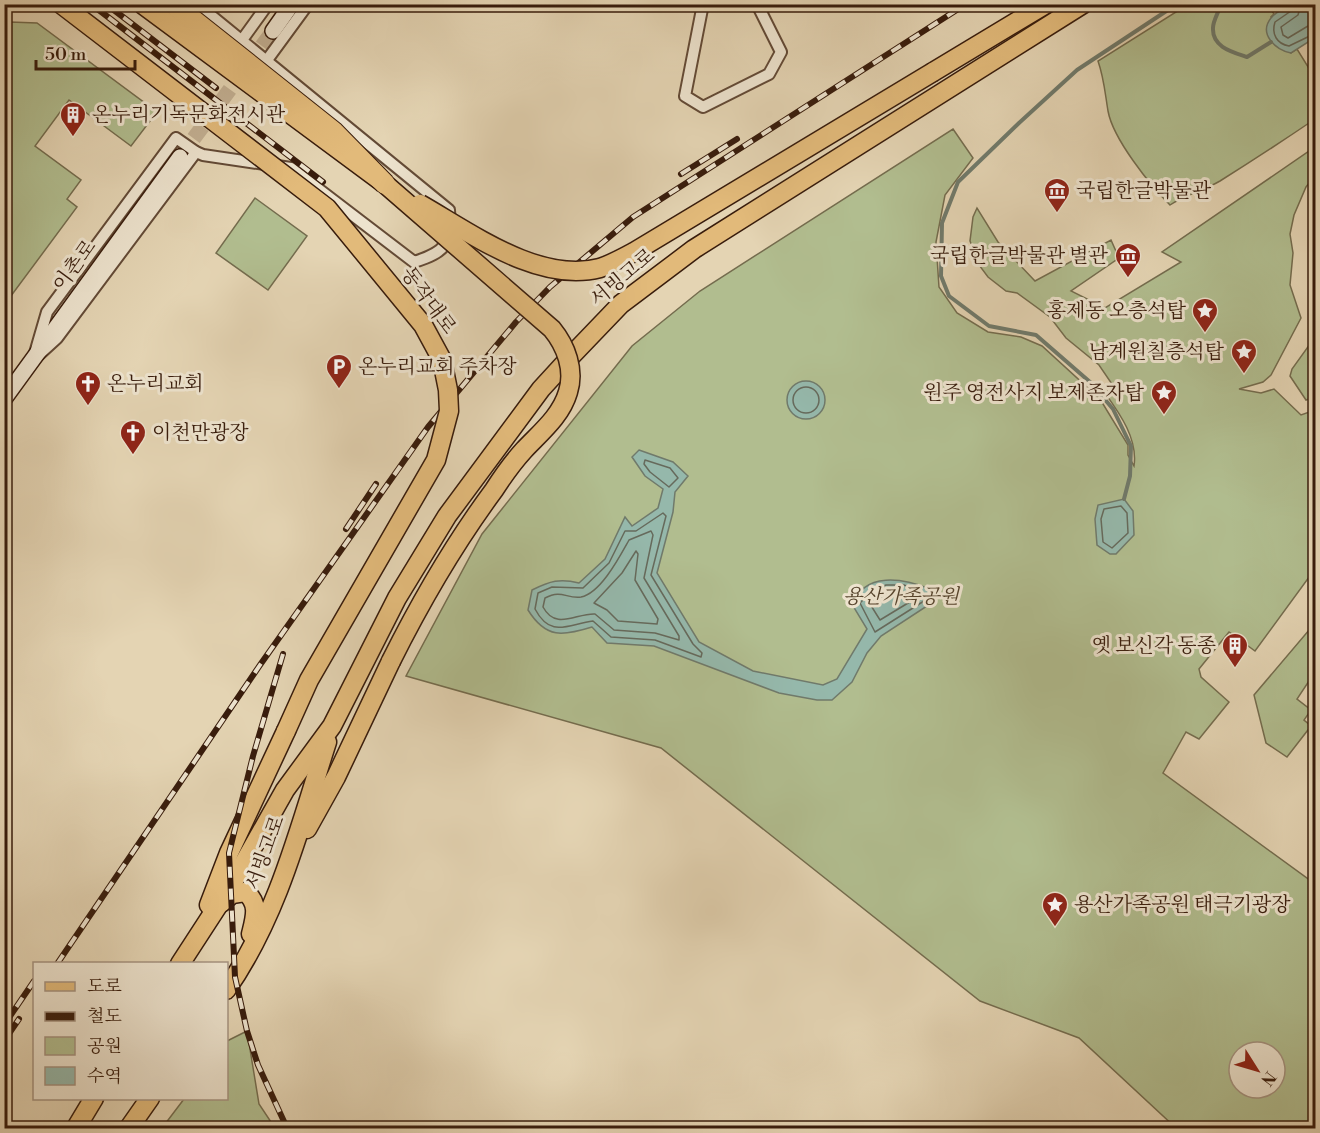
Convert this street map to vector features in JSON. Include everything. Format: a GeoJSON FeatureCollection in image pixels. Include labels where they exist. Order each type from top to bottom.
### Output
{"type":"FeatureCollection","features":[{"type":"Feature","properties":{"kind":"highway"},"geometry":{"type":"LineString","coordinates":[[173,4],[333,131],[385,184]]}},
{"type":"Feature","properties":{"kind":"main road","name":"동작대로"},"geometry":{"type":"LineString","coordinates":[[62,4],[327,208],[423,325],[442,360],[448,390],[449,411],[436,460],[309,680],[229,853],[196,938]]}},
{"type":"Feature","properties":{"kind":"main road"},"geometry":{"type":"LineString","coordinates":[[142,4],[385,184],[552,329],[564,345],[570,370],[568,392],[558,414],[523,452],[494,490],[429,586],[336,777],[290,859]]}},
{"type":"Feature","properties":{"kind":"main road"},"geometry":{"type":"LineString","coordinates":[[385,184],[523,261],[562,269],[598,268],[634,252],[1046,4]]}},
{"type":"Feature","properties":{"kind":"main road","name":"서빙고로"},"geometry":{"type":"LineString","coordinates":[[181,962],[217,906],[285,790],[332,726],[397,598],[447,516],[541,389],[621,304],[694,249],[1083,4]]}},
{"type":"Feature","properties":{"kind":"main road","name":"서빙고로"},"geometry":{"type":"LineString","coordinates":[[228,987],[255,944],[290,859],[332,726]]}},
{"type":"Feature","properties":{"kind":"main road"},"geometry":{"type":"LineString","coordinates":[[217,906],[232,894],[245,892],[253,898],[256,912],[246,960]]}},
{"type":"Feature","properties":{"kind":"main road"},"geometry":{"type":"LineString","coordinates":[[76,1128],[93,1100]]}},
{"type":"Feature","properties":{"kind":"main road"},"geometry":{"type":"LineString","coordinates":[[129,1128],[149,1100]]}},
{"type":"Feature","properties":{"kind":"street"},"geometry":{"type":"LineString","coordinates":[[33,360],[47,312],[176,138],[203,155],[291,168],[414,262],[432,257],[446,247],[451,229],[450,210],[197,4]]}},
{"type":"Feature","properties":{"kind":"street"},"geometry":{"type":"LineString","coordinates":[[242,40],[268,4]]}},
{"type":"Feature","properties":{"kind":"street"},"geometry":{"type":"LineString","coordinates":[[273,31],[292,4]]}},
{"type":"Feature","properties":{"kind":"street"},"geometry":{"type":"LineString","coordinates":[[267,60],[308,4]]}},
{"type":"Feature","properties":{"kind":"street"},"geometry":{"type":"LineString","coordinates":[[703,4],[685,96],[703,107],[769,74],[781,52],[757,4]]}},
{"type":"Feature","properties":{"kind":"street"},"geometry":{"type":"LineString","coordinates":[[33,360],[57,338],[196,152]]}},
{"type":"Feature","properties":{"kind":"street","name":"이촌로"},"geometry":{"type":"LineString","coordinates":[[4,399],[180,157]]}},
{"type":"Feature","properties":{"kind":"green space"},"geometry":{"type":"Polygon","coordinates":[[[1250,4],[1252,8],[1257,5],[1268,5],[1274,14],[1271,17],[1291,53],[1297,49],[1315,78],[1315,119],[1220,181],[1170,205],[1143,174],[1117,135],[1108,111],[1098,61],[1187,5],[1250,4]]]}},
{"type":"Feature","properties":{"kind":"green space"},"geometry":{"type":"Polygon","coordinates":[[[10,22],[37,23],[157,112],[131,146],[69,100],[35,146],[81,180],[67,199],[77,207],[5,304],[4,24],[10,22]]]}},
{"type":"Feature","properties":{"kind":"green space","name":"용산가족공원"},"geometry":{"type":"Polygon","coordinates":[[[953,129],[973,158],[945,195],[936,242],[939,287],[957,313],[988,332],[1021,337],[1042,346],[1100,399],[1128,445],[1128,455],[1134,466],[1135,456],[1131,437],[1122,418],[1105,393],[1114,387],[1099,365],[1066,338],[1050,317],[1017,293],[1006,291],[988,277],[979,265],[970,241],[973,217],[977,208],[998,242],[1035,281],[1111,240],[1119,258],[1071,291],[1105,308],[1181,262],[1162,252],[1315,147],[1315,176],[1306,187],[1294,215],[1290,234],[1293,253],[1290,285],[1301,318],[1271,375],[1263,382],[1239,389],[1261,393],[1274,389],[1301,415],[1315,410],[1315,569],[1255,651],[1229,632],[1199,669],[1201,677],[1229,702],[1199,739],[1186,732],[1163,773],[1315,884],[1315,1128],[1176,1128],[1079,1038],[980,1001],[661,748],[406,676],[482,534],[632,346],[700,291],[953,129]]]}},
{"type":"Feature","properties":{"kind":"green space"},"geometry":{"type":"Polygon","coordinates":[[[255,198],[307,236],[268,290],[216,253],[255,198]]]}},
{"type":"Feature","properties":{"kind":"green space"},"geometry":{"type":"Polygon","coordinates":[[[1315,337],[1315,397],[1306,400],[1290,376],[1292,369],[1315,337]]]}},
{"type":"Feature","properties":{"kind":"green space"},"geometry":{"type":"Polygon","coordinates":[[[1315,623],[1315,672],[1297,699],[1311,710],[1304,720],[1311,726],[1287,757],[1266,743],[1254,695],[1315,623]]]}},
{"type":"Feature","properties":{"kind":"green space"},"geometry":{"type":"Polygon","coordinates":[[[247,1031],[259,1104],[275,1128],[162,1128],[183,1100],[228,1100],[228,1040],[247,1031]]]}},
{"type":"Feature","properties":{"kind":"water"},"geometry":{"type":"Polygon","coordinates":[[[1291,5],[1315,5],[1316,37],[1291,53],[1275,45],[1270,40],[1267,30],[1273,16],[1291,5]]]}},
{"type":"Feature","properties":{"kind":"water"},"geometry":{"type":"Polygon","coordinates":[[[806,381],[819,387],[825,400],[819,413],[806,419],[793,413],[787,400],[793,387],[806,381]]]}},
{"type":"Feature","properties":{"kind":"water"},"geometry":{"type":"Polygon","coordinates":[[[639,450],[673,462],[688,476],[675,492],[673,512],[657,573],[699,642],[753,671],[823,685],[837,679],[867,629],[853,606],[858,595],[875,582],[897,580],[930,589],[930,604],[881,636],[867,653],[852,682],[832,700],[817,700],[779,693],[654,646],[607,643],[592,627],[564,633],[549,630],[542,626],[528,610],[532,590],[555,581],[579,583],[605,559],[625,517],[632,526],[658,508],[663,489],[645,476],[632,457],[639,450]]]}},
{"type":"Feature","properties":{"kind":"water"},"geometry":{"type":"Polygon","coordinates":[[[1124,499],[1133,511],[1134,535],[1116,554],[1110,554],[1097,545],[1095,519],[1098,505],[1124,499]]]}},
{"type":"Feature","properties":{"kind":"waterway"},"geometry":{"type":"LineString","coordinates":[[1124,499],[1130,476],[1131,446],[1113,409],[1090,382],[1036,335],[989,326],[949,296],[941,276],[942,223],[958,182],[1019,123],[1077,70],[1177,4]]}},
{"type":"Feature","properties":{"kind":"waterway"},"geometry":{"type":"LineString","coordinates":[[1221,4],[1213,28],[1216,40],[1224,48],[1247,57],[1271,42]]}},
{"type":"Feature","properties":{"kind":"tunnel"},"geometry":{"type":"LineString","coordinates":[[180,157],[273,31]]}},
{"type":"Feature","properties":{"kind":"railway"},"geometry":{"type":"LineString","coordinates":[[91,4],[323,182]]}},
{"type":"Feature","properties":{"kind":"railway"},"geometry":{"type":"LineString","coordinates":[[106,4],[216,88]]}},
{"type":"Feature","properties":{"kind":"railway"},"geometry":{"type":"LineString","coordinates":[[58,962],[260,665],[428,427],[516,322],[550,287],[633,217],[966,4]]}},
{"type":"Feature","properties":{"kind":"railway"},"geometry":{"type":"LineString","coordinates":[[681,174],[737,139]]}},
{"type":"Feature","properties":{"kind":"railway"},"geometry":{"type":"LineString","coordinates":[[346,529],[376,484]]}},
{"type":"Feature","properties":{"kind":"railway"},"geometry":{"type":"LineString","coordinates":[[283,654],[253,756],[229,853],[235,977],[247,1031],[258,1065],[287,1128]]}},
{"type":"Feature","properties":{"kind":"railway"},"geometry":{"type":"LineString","coordinates":[[4,1025],[33,982]]}},
{"type":"Feature","properties":{"kind":"railway"},"geometry":{"type":"LineString","coordinates":[[4,1041],[19,1019]]}},
{"type":"Feature","properties":{"kind":"place","name":"온누리기독문화전시관"},"geometry":{"type":"Point","coordinates":[73,138]}},
{"type":"Feature","properties":{"kind":"place","name":"국립한글박물관"},"geometry":{"type":"Point","coordinates":[1057,214]}},
{"type":"Feature","properties":{"kind":"place","name":"국립한글박물관 별관"},"geometry":{"type":"Point","coordinates":[1128,279]}},
{"type":"Feature","properties":{"kind":"place","name":"홍제동 오층석탑"},"geometry":{"type":"Point","coordinates":[1205,334]}},
{"type":"Feature","properties":{"kind":"place","name":"남계원칠층석탑"},"geometry":{"type":"Point","coordinates":[1244,375]}},
{"type":"Feature","properties":{"kind":"place","name":"온누리교회 주차장"},"geometry":{"type":"Point","coordinates":[339,390]}},
{"type":"Feature","properties":{"kind":"place","name":"온누리교회"},"geometry":{"type":"Point","coordinates":[88,407]}},
{"type":"Feature","properties":{"kind":"place","name":"원주 영전사지 보제존자탑"},"geometry":{"type":"Point","coordinates":[1164,416]}},
{"type":"Feature","properties":{"kind":"place","name":"이천만광장"},"geometry":{"type":"Point","coordinates":[133,456]}},
{"type":"Feature","properties":{"kind":"place","name":"옛 보신각 동종"},"geometry":{"type":"Point","coordinates":[1235,669]}},
{"type":"Feature","properties":{"kind":"place","name":"용산가족공원 태극기광장"},"geometry":{"type":"Point","coordinates":[1055,928]}}]}
